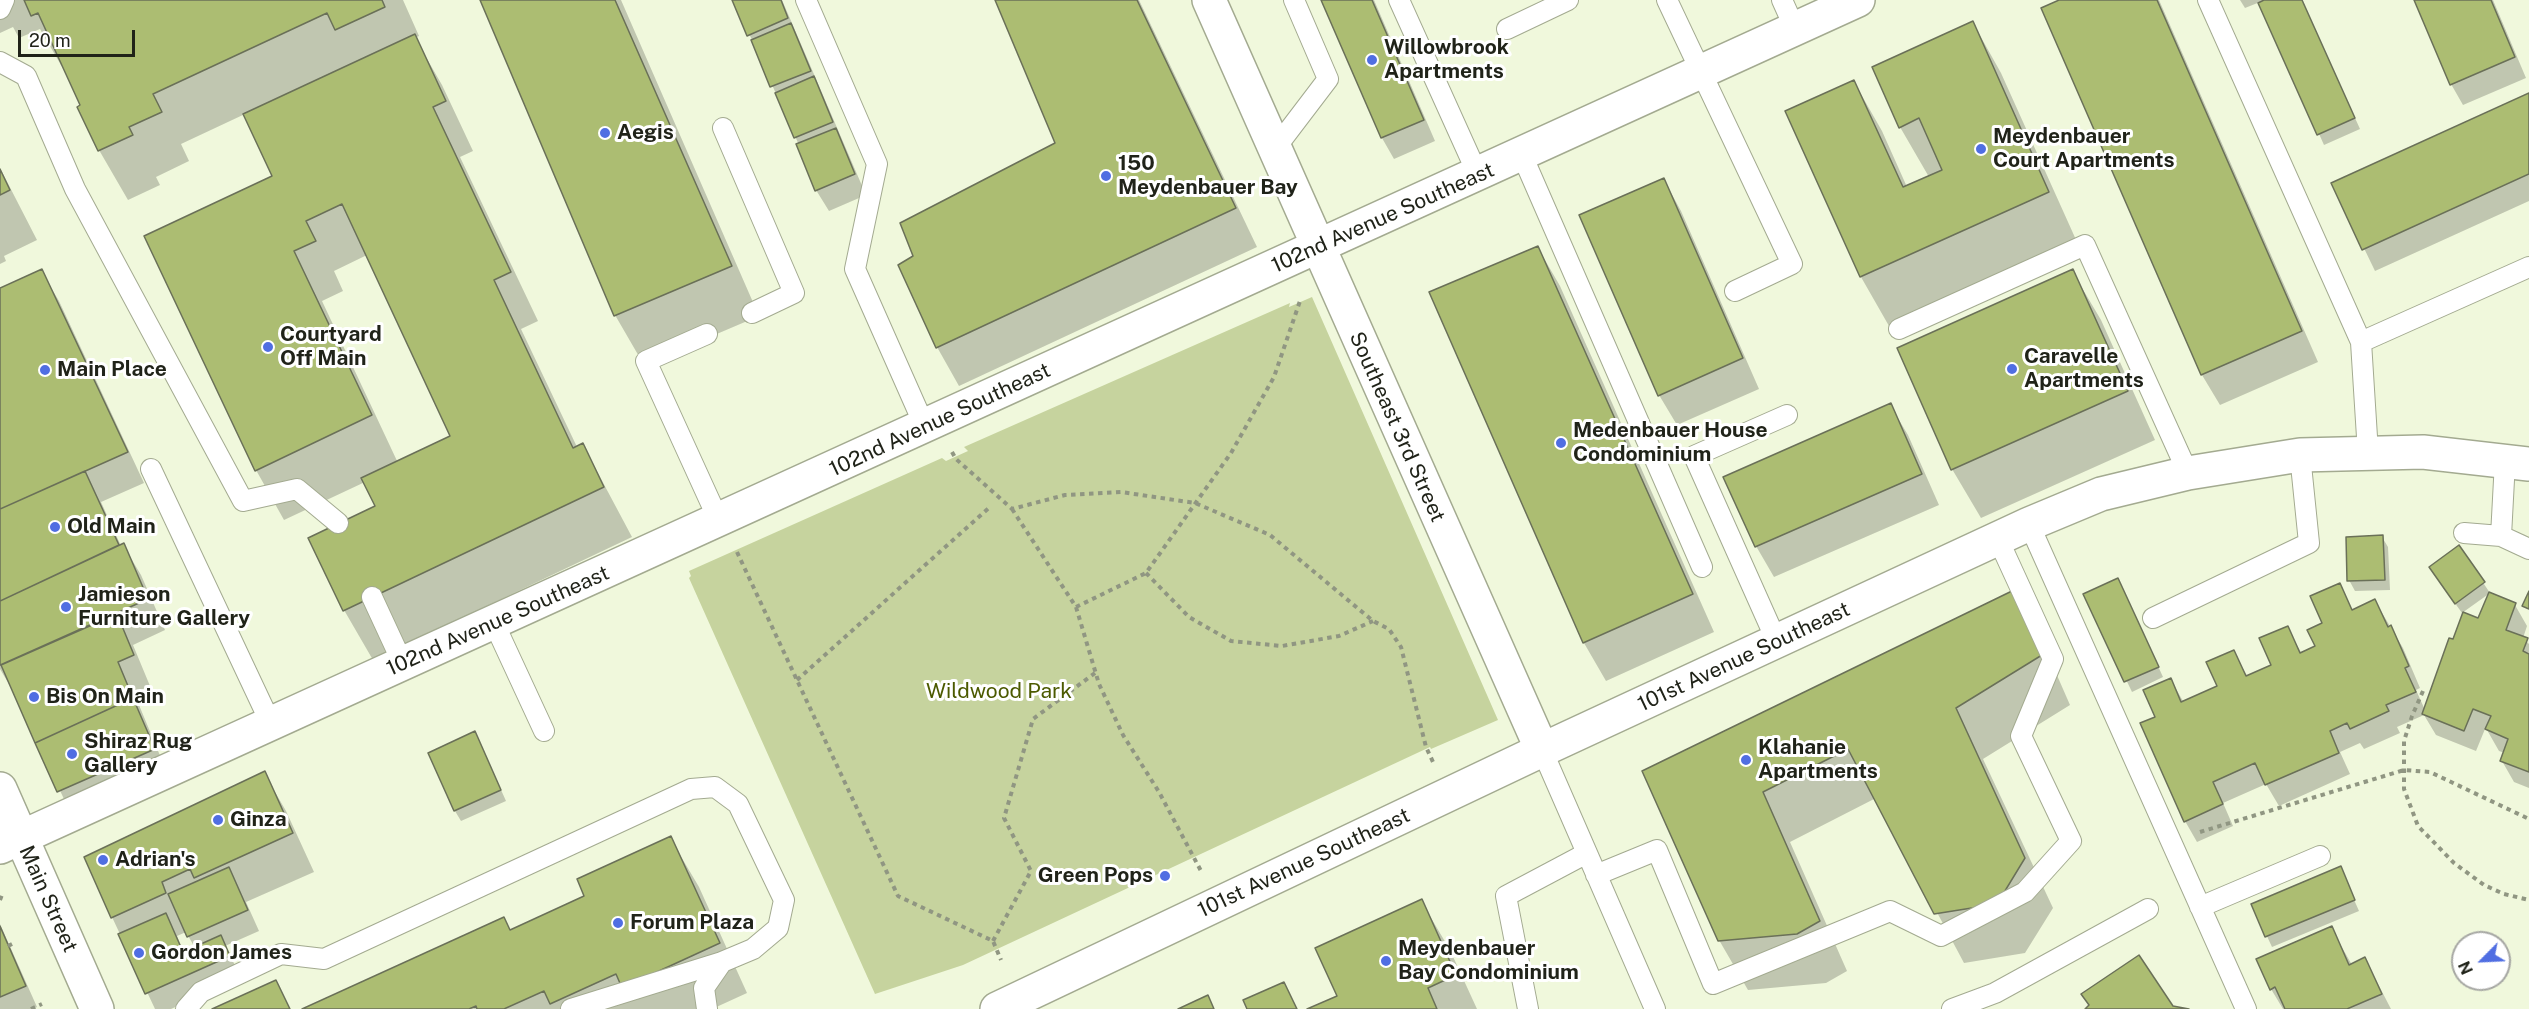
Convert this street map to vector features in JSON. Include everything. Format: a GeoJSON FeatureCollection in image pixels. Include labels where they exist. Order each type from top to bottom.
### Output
{"type":"FeatureCollection","features":[{"type":"Feature","properties":{"kind":"street","name":"Southeast 3rd Street"},"geometry":{"type":"LineString","coordinates":[[1209,0],[1542,750]]}},
{"type":"Feature","properties":{"kind":"street","name":"102nd Avenue Southeast"},"geometry":{"type":"LineString","coordinates":[[11,842],[719,521],[937,436],[1318,248],[1702,72],[1789,15],[1858,0]]}},
{"type":"Feature","properties":{"kind":"street","name":"101st Avenue Southeast"},"geometry":{"type":"LineString","coordinates":[[997,1009],[1542,750],[2029,524],[2102,494],[2188,472],[2300,455],[2423,452],[2517,463]]}},
{"type":"Feature","properties":{"kind":"street","name":"Main Street"},"geometry":{"type":"LineString","coordinates":[[0,789],[11,842],[97,1009]]}},
{"type":"Feature","properties":{"kind":"lane"},"geometry":{"type":"LineString","coordinates":[[0,9],[4,0]]}},
{"type":"Feature","properties":{"kind":"lane"},"geometry":{"type":"LineString","coordinates":[[806,0],[877,164],[855,269],[937,436]]}},
{"type":"Feature","properties":{"kind":"lane"},"geometry":{"type":"LineString","coordinates":[[1274,150],[1328,79],[1294,0]]}},
{"type":"Feature","properties":{"kind":"lane"},"geometry":{"type":"LineString","coordinates":[[1399,0],[1479,175]]}},
{"type":"Feature","properties":{"kind":"lane"},"geometry":{"type":"LineString","coordinates":[[1507,29],[1568,0]]}},
{"type":"Feature","properties":{"kind":"lane"},"geometry":{"type":"LineString","coordinates":[[1667,0],[1792,264],[1735,291]]}},
{"type":"Feature","properties":{"kind":"lane"},"geometry":{"type":"LineString","coordinates":[[2208,0],[2361,342],[2368,453]]}},
{"type":"Feature","properties":{"kind":"lane"},"geometry":{"type":"LineString","coordinates":[[0,62],[26,76],[75,189],[243,501],[297,489],[338,523]]}},
{"type":"Feature","properties":{"kind":"lane"},"geometry":{"type":"LineString","coordinates":[[723,128],[794,293],[752,313]]}},
{"type":"Feature","properties":{"kind":"lane"},"geometry":{"type":"LineString","coordinates":[[1522,155],[1702,567]]}},
{"type":"Feature","properties":{"kind":"lane"},"geometry":{"type":"LineString","coordinates":[[1899,329],[2085,245],[2188,472]]}},
{"type":"Feature","properties":{"kind":"lane"},"geometry":{"type":"LineString","coordinates":[[2361,342],[2529,267]]}},
{"type":"Feature","properties":{"kind":"lane"},"geometry":{"type":"LineString","coordinates":[[707,334],[646,361],[719,521]]}},
{"type":"Feature","properties":{"kind":"lane"},"geometry":{"type":"LineString","coordinates":[[1776,642],[1694,456],[1787,415]]}},
{"type":"Feature","properties":{"kind":"lane"},"geometry":{"type":"LineString","coordinates":[[2153,618],[2309,543],[2300,455]]}},
{"type":"Feature","properties":{"kind":"lane"},"geometry":{"type":"LineString","coordinates":[[2501,536],[2517,463]]}},
{"type":"Feature","properties":{"kind":"lane"},"geometry":{"type":"LineString","coordinates":[[152,469],[271,724]]}},
{"type":"Feature","properties":{"kind":"lane"},"geometry":{"type":"LineString","coordinates":[[2029,524],[2246,1009]]}},
{"type":"Feature","properties":{"kind":"lane"},"geometry":{"type":"LineString","coordinates":[[2464,532],[2501,536],[2529,549]]}},
{"type":"Feature","properties":{"kind":"lane"},"geometry":{"type":"LineString","coordinates":[[1596,875],[1657,850],[1713,984],[1890,911],[1941,936],[2025,892],[2071,841],[2021,736],[2053,659],[1998,539]]}},
{"type":"Feature","properties":{"kind":"lane"},"geometry":{"type":"LineString","coordinates":[[372,597],[403,664]]}},
{"type":"Feature","properties":{"kind":"lane"},"geometry":{"type":"LineString","coordinates":[[494,622],[544,731]]}},
{"type":"Feature","properties":{"kind":"lane","name":"Southeast 3rd Street"},"geometry":{"type":"LineString","coordinates":[[1542,750],[1655,1009]]}},
{"type":"Feature","properties":{"kind":"lane"},"geometry":{"type":"LineString","coordinates":[[186,1009],[201,992],[281,954],[324,959],[691,789],[715,787],[738,804],[784,900],[778,928],[753,949],[722,962],[571,1009]]}},
{"type":"Feature","properties":{"kind":"lane"},"geometry":{"type":"LineString","coordinates":[[1528,1009],[1506,896],[1587,853]]}},
{"type":"Feature","properties":{"kind":"lane"},"geometry":{"type":"LineString","coordinates":[[2200,907],[2320,856]]}},
{"type":"Feature","properties":{"kind":"lane"},"geometry":{"type":"LineString","coordinates":[[1952,1009],[1995,993],[2148,909]]}},
{"type":"Feature","properties":{"kind":"lane"},"geometry":{"type":"LineString","coordinates":[[707,1009],[704,988],[722,962]]}},
{"type":"Feature","properties":{"kind":"path"},"geometry":{"type":"LineString","coordinates":[[1076,607],[1146,573],[1231,453],[1274,377],[1304,290]]}},
{"type":"Feature","properties":{"kind":"path"},"geometry":{"type":"LineString","coordinates":[[937,436],[956,459],[1012,509],[1076,607],[1096,673],[1124,735],[1164,802],[1217,904]]}},
{"type":"Feature","properties":{"kind":"path"},"geometry":{"type":"LineString","coordinates":[[1012,509],[1065,495],[1121,492],[1195,503],[1270,535],[1373,621],[1389,629],[1401,647],[1426,747],[1448,795]]}},
{"type":"Feature","properties":{"kind":"path"},"geometry":{"type":"LineString","coordinates":[[797,680],[991,506]]}},
{"type":"Feature","properties":{"kind":"path"},"geometry":{"type":"LineString","coordinates":[[743,565],[898,896],[993,941],[1001,960]]}},
{"type":"Feature","properties":{"kind":"path"},"geometry":{"type":"LineString","coordinates":[[1146,573],[1189,617],[1231,641],[1282,646],[1340,636],[1373,621]]}},
{"type":"Feature","properties":{"kind":"path"},"geometry":{"type":"LineString","coordinates":[[993,941],[1031,871],[1004,818],[1033,719],[1096,673]]}},
{"type":"Feature","properties":{"kind":"path"},"geometry":{"type":"LineString","coordinates":[[2423,691],[2404,741],[2404,789],[2418,826],[2433,843],[2484,885],[2504,894],[2529,900]]}},
{"type":"Feature","properties":{"kind":"path"},"geometry":{"type":"LineString","coordinates":[[2171,841],[2404,770],[2430,772],[2529,819]]}},
{"type":"Feature","properties":{"kind":"path"},"geometry":{"type":"LineString","coordinates":[[0,900],[3,892]]}},
{"type":"Feature","properties":{"kind":"path"},"geometry":{"type":"LineString","coordinates":[[8,946],[16,942]]}},
{"type":"Feature","properties":{"kind":"path"},"geometry":{"type":"LineString","coordinates":[[31,1009],[42,1004]]}},
{"type":"Feature","properties":{"kind":"green space","name":"Wildwood Park"},"geometry":{"type":"Polygon","coordinates":[[[1312,297],[1498,720],[1431,749],[1430,747],[963,965],[875,994],[689,578],[691,576],[689,571],[942,458],[946,461],[968,451],[964,447],[1290,303],[1289,307],[1312,297]]]}},
{"type":"Feature","properties":{"kind":"building"},"geometry":{"type":"Polygon","coordinates":[[[24,0],[382,0],[385,7],[335,30],[327,13],[153,94],[162,112],[129,127],[133,135],[98,151],[77,107],[80,105],[38,13],[31,16],[24,0]]]}},
{"type":"Feature","properties":{"kind":"building","name":"Aegis"},"geometry":{"type":"Polygon","coordinates":[[[480,0],[615,0],[732,266],[614,316],[480,0]]]}},
{"type":"Feature","properties":{"kind":"building"},"geometry":{"type":"Polygon","coordinates":[[[732,0],[781,0],[788,18],[747,36],[732,0]]]}},
{"type":"Feature","properties":{"kind":"building","name":"150 Meydenbauer Bay"},"geometry":{"type":"Polygon","coordinates":[[[995,0],[1137,0],[1236,208],[936,348],[898,265],[913,256],[900,223],[1055,143],[995,0]]]}},
{"type":"Feature","properties":{"kind":"building","name":"Willowbrook Apartments"},"geometry":{"type":"Polygon","coordinates":[[[1321,0],[1372,0],[1424,120],[1381,138],[1321,0]]]}},
{"type":"Feature","properties":{"kind":"building"},"geometry":{"type":"Polygon","coordinates":[[[2059,0],[2157,0],[2302,331],[2201,375],[2041,8],[2059,0]]]}},
{"type":"Feature","properties":{"kind":"building"},"geometry":{"type":"Polygon","coordinates":[[[2264,0],[2302,0],[2355,118],[2317,135],[2258,3],[2264,0]]]}},
{"type":"Feature","properties":{"kind":"building"},"geometry":{"type":"Polygon","coordinates":[[[2414,0],[2491,0],[2515,57],[2450,85],[2414,0]]]}},
{"type":"Feature","properties":{"kind":"building","name":"Meydenbauer Court Apartments"},"geometry":{"type":"Polygon","coordinates":[[[1973,21],[2049,192],[1860,277],[1785,111],[1854,80],[1903,187],[1942,170],[1919,118],[1899,128],[1872,67],[1973,21]]]}},
{"type":"Feature","properties":{"kind":"building"},"geometry":{"type":"Polygon","coordinates":[[[791,23],[811,71],[770,87],[751,40],[791,23]]]}},
{"type":"Feature","properties":{"kind":"building","name":"Courtyard Off Main"},"geometry":{"type":"Polygon","coordinates":[[[415,34],[446,101],[433,107],[511,272],[494,280],[573,448],[583,443],[604,487],[343,611],[308,538],[375,506],[361,478],[450,436],[342,204],[306,221],[316,241],[294,251],[372,415],[255,471],[144,236],[272,176],[243,114],[415,34]]]}},
{"type":"Feature","properties":{"kind":"building"},"geometry":{"type":"Polygon","coordinates":[[[814,76],[833,122],[794,138],[775,93],[814,76]]]}},
{"type":"Feature","properties":{"kind":"building"},"geometry":{"type":"Polygon","coordinates":[[[2529,93],[2529,174],[2362,250],[2331,183],[2529,93]]]}},
{"type":"Feature","properties":{"kind":"building"},"geometry":{"type":"Polygon","coordinates":[[[836,128],[855,174],[815,191],[796,144],[836,128]]]}},
{"type":"Feature","properties":{"kind":"building"},"geometry":{"type":"Polygon","coordinates":[[[0,169],[10,190],[0,195],[0,169]]]}},
{"type":"Feature","properties":{"kind":"building"},"geometry":{"type":"Polygon","coordinates":[[[1664,178],[1743,358],[1658,396],[1579,215],[1664,178]]]}},
{"type":"Feature","properties":{"kind":"building","name":"Medenbauer House Condominium"},"geometry":{"type":"Polygon","coordinates":[[[1538,246],[1693,594],[1583,643],[1429,292],[1538,246]]]}},
{"type":"Feature","properties":{"kind":"building","name":"Main Place"},"geometry":{"type":"Polygon","coordinates":[[[42,269],[128,452],[0,509],[0,288],[42,269]]]}},
{"type":"Feature","properties":{"kind":"building","name":"Caravelle Apartments"},"geometry":{"type":"Polygon","coordinates":[[[2073,269],[2128,391],[1951,470],[1897,348],[2073,269]]]}},
{"type":"Feature","properties":{"kind":"building"},"geometry":{"type":"Polygon","coordinates":[[[1891,403],[1922,474],[1755,547],[1723,477],[1891,403]]]}},
{"type":"Feature","properties":{"kind":"building","name":"Old Main"},"geometry":{"type":"Polygon","coordinates":[[[85,471],[119,545],[0,601],[0,509],[85,471]]]}},
{"type":"Feature","properties":{"kind":"building"},"geometry":{"type":"Polygon","coordinates":[[[2383,535],[2385,580],[2347,581],[2346,537],[2383,535]]]}},
{"type":"Feature","properties":{"kind":"building","name":"Jamieson Furniture Gallery"},"geometry":{"type":"Polygon","coordinates":[[[124,543],[148,599],[0,665],[0,601],[124,543]]]}},
{"type":"Feature","properties":{"kind":"building"},"geometry":{"type":"Polygon","coordinates":[[[2459,545],[2485,582],[2455,604],[2429,567],[2459,545]]]}},
{"type":"Feature","properties":{"kind":"building"},"geometry":{"type":"Polygon","coordinates":[[[2118,578],[2159,667],[2124,682],[2083,594],[2118,578]]]}},
{"type":"Feature","properties":{"kind":"building"},"geometry":{"type":"Polygon","coordinates":[[[2340,583],[2352,610],[2375,599],[2388,627],[2391,625],[2409,666],[2405,668],[2416,692],[2386,705],[2389,711],[2350,729],[2347,723],[2330,731],[2339,753],[2265,785],[2255,763],[2213,782],[2223,804],[2184,822],[2140,723],[2155,717],[2143,690],[2171,678],[2181,702],[2217,686],[2206,662],[2234,650],[2246,676],[2271,665],[2259,638],[2288,626],[2300,653],[2315,646],[2307,630],[2322,623],[2310,596],[2340,583]]]}},
{"type":"Feature","properties":{"kind":"building","name":"Klahanie Apartments"},"geometry":{"type":"Polygon","coordinates":[[[2014,590],[2042,655],[1956,708],[2025,858],[1997,904],[1934,914],[1848,749],[1763,792],[1820,921],[1797,934],[1718,941],[1642,771],[2014,590]]]}},
{"type":"Feature","properties":{"kind":"building"},"geometry":{"type":"Polygon","coordinates":[[[2529,591],[2529,609],[2522,606],[2529,591]]]}},
{"type":"Feature","properties":{"kind":"building"},"geometry":{"type":"Polygon","coordinates":[[[2489,592],[2516,603],[2506,630],[2528,638],[2523,651],[2529,654],[2529,772],[2500,761],[2508,739],[2485,729],[2491,716],[2473,709],[2464,731],[2422,714],[2449,638],[2453,639],[2463,612],[2478,618],[2489,592]]]}},
{"type":"Feature","properties":{"kind":"building"},"geometry":{"type":"Polygon","coordinates":[[[117,614],[134,655],[118,662],[133,698],[35,743],[1,665],[117,614]]]}},
{"type":"Feature","properties":{"kind":"building"},"geometry":{"type":"Polygon","coordinates":[[[133,698],[155,749],[57,792],[35,743],[133,698]]]}},
{"type":"Feature","properties":{"kind":"building"},"geometry":{"type":"Polygon","coordinates":[[[475,731],[501,790],[454,811],[428,753],[475,731]]]}},
{"type":"Feature","properties":{"kind":"building"},"geometry":{"type":"Polygon","coordinates":[[[265,771],[293,833],[194,878],[190,869],[162,882],[166,893],[111,918],[84,857],[265,771]]]}},
{"type":"Feature","properties":{"kind":"building","name":"Forum Plaza"},"geometry":{"type":"Polygon","coordinates":[[[671,836],[720,943],[622,988],[616,974],[550,1004],[544,991],[504,1009],[477,1009],[476,1006],[469,1009],[302,1009],[504,917],[510,930],[584,896],[577,879],[671,836]]]}},
{"type":"Feature","properties":{"kind":"building"},"geometry":{"type":"Polygon","coordinates":[[[2341,866],[2355,900],[2265,937],[2251,904],[2341,866]]]}},
{"type":"Feature","properties":{"kind":"building"},"geometry":{"type":"Polygon","coordinates":[[[229,867],[248,910],[187,937],[168,894],[229,867]]]}},
{"type":"Feature","properties":{"kind":"building","name":"Meydenbauer Bay Condominium"},"geometry":{"type":"Polygon","coordinates":[[[1422,899],[1456,975],[1428,988],[1437,1009],[1307,1009],[1337,996],[1315,948],[1422,899]]]}},
{"type":"Feature","properties":{"kind":"building"},"geometry":{"type":"Polygon","coordinates":[[[166,913],[183,952],[221,935],[230,956],[145,994],[118,934],[166,913]]]}},
{"type":"Feature","properties":{"kind":"building"},"geometry":{"type":"Polygon","coordinates":[[[0,926],[26,986],[0,997],[0,926]]]}},
{"type":"Feature","properties":{"kind":"building"},"geometry":{"type":"Polygon","coordinates":[[[2332,926],[2349,965],[2365,957],[2382,994],[2347,1009],[2285,1009],[2275,987],[2270,990],[2256,959],[2332,926]]]}},
{"type":"Feature","properties":{"kind":"building"},"geometry":{"type":"Polygon","coordinates":[[[2139,955],[2173,1006],[2189,1009],[2085,1009],[2089,1005],[2081,994],[2139,955]]]}},
{"type":"Feature","properties":{"kind":"building"},"geometry":{"type":"Polygon","coordinates":[[[276,980],[290,1009],[212,1009],[276,980]]]}},
{"type":"Feature","properties":{"kind":"building"},"geometry":{"type":"Polygon","coordinates":[[[1284,982],[1297,1009],[1247,1009],[1243,1000],[1284,982]]]}},
{"type":"Feature","properties":{"kind":"building"},"geometry":{"type":"Polygon","coordinates":[[[1208,995],[1214,1009],[1178,1009],[1208,995]]]}},
{"type":"Feature","properties":{"kind":"place","name":"Willowbrook Apartments"},"geometry":{"type":"Point","coordinates":[1372,60]}},
{"type":"Feature","properties":{"kind":"place","name":"Aegis"},"geometry":{"type":"Point","coordinates":[605,133]}},
{"type":"Feature","properties":{"kind":"place","name":"Meydenbauer Court Apartments"},"geometry":{"type":"Point","coordinates":[1981,149]}},
{"type":"Feature","properties":{"kind":"place","name":"150 Meydenbauer Bay"},"geometry":{"type":"Point","coordinates":[1106,176]}},
{"type":"Feature","properties":{"kind":"place","name":"Courtyard Off Main"},"geometry":{"type":"Point","coordinates":[268,347]}},
{"type":"Feature","properties":{"kind":"place","name":"Caravelle Apartments"},"geometry":{"type":"Point","coordinates":[2012,369]}},
{"type":"Feature","properties":{"kind":"place","name":"Main Place"},"geometry":{"type":"Point","coordinates":[45,370]}},
{"type":"Feature","properties":{"kind":"place","name":"Medenbauer House Condominium"},"geometry":{"type":"Point","coordinates":[1561,443]}},
{"type":"Feature","properties":{"kind":"place","name":"Old Main"},"geometry":{"type":"Point","coordinates":[55,527]}},
{"type":"Feature","properties":{"kind":"place","name":"Jamieson Furniture Gallery"},"geometry":{"type":"Point","coordinates":[66,607]}},
{"type":"Feature","properties":{"kind":"place","name":"Bis On Main"},"geometry":{"type":"Point","coordinates":[34,697]}},
{"type":"Feature","properties":{"kind":"place","name":"Shiraz Rug Gallery"},"geometry":{"type":"Point","coordinates":[72,754]}},
{"type":"Feature","properties":{"kind":"place","name":"Klahanie Apartments"},"geometry":{"type":"Point","coordinates":[1746,760]}},
{"type":"Feature","properties":{"kind":"place","name":"Ginza"},"geometry":{"type":"Point","coordinates":[218,820]}},
{"type":"Feature","properties":{"kind":"place","name":"Adrian's"},"geometry":{"type":"Point","coordinates":[103,860]}},
{"type":"Feature","properties":{"kind":"place","name":"Green Pops"},"geometry":{"type":"Point","coordinates":[1165,876]}},
{"type":"Feature","properties":{"kind":"place","name":"Forum Plaza"},"geometry":{"type":"Point","coordinates":[618,923]}},
{"type":"Feature","properties":{"kind":"place","name":"Gordon James"},"geometry":{"type":"Point","coordinates":[139,953]}},
{"type":"Feature","properties":{"kind":"place","name":"Meydenbauer Bay Condominium"},"geometry":{"type":"Point","coordinates":[1386,961]}}]}
